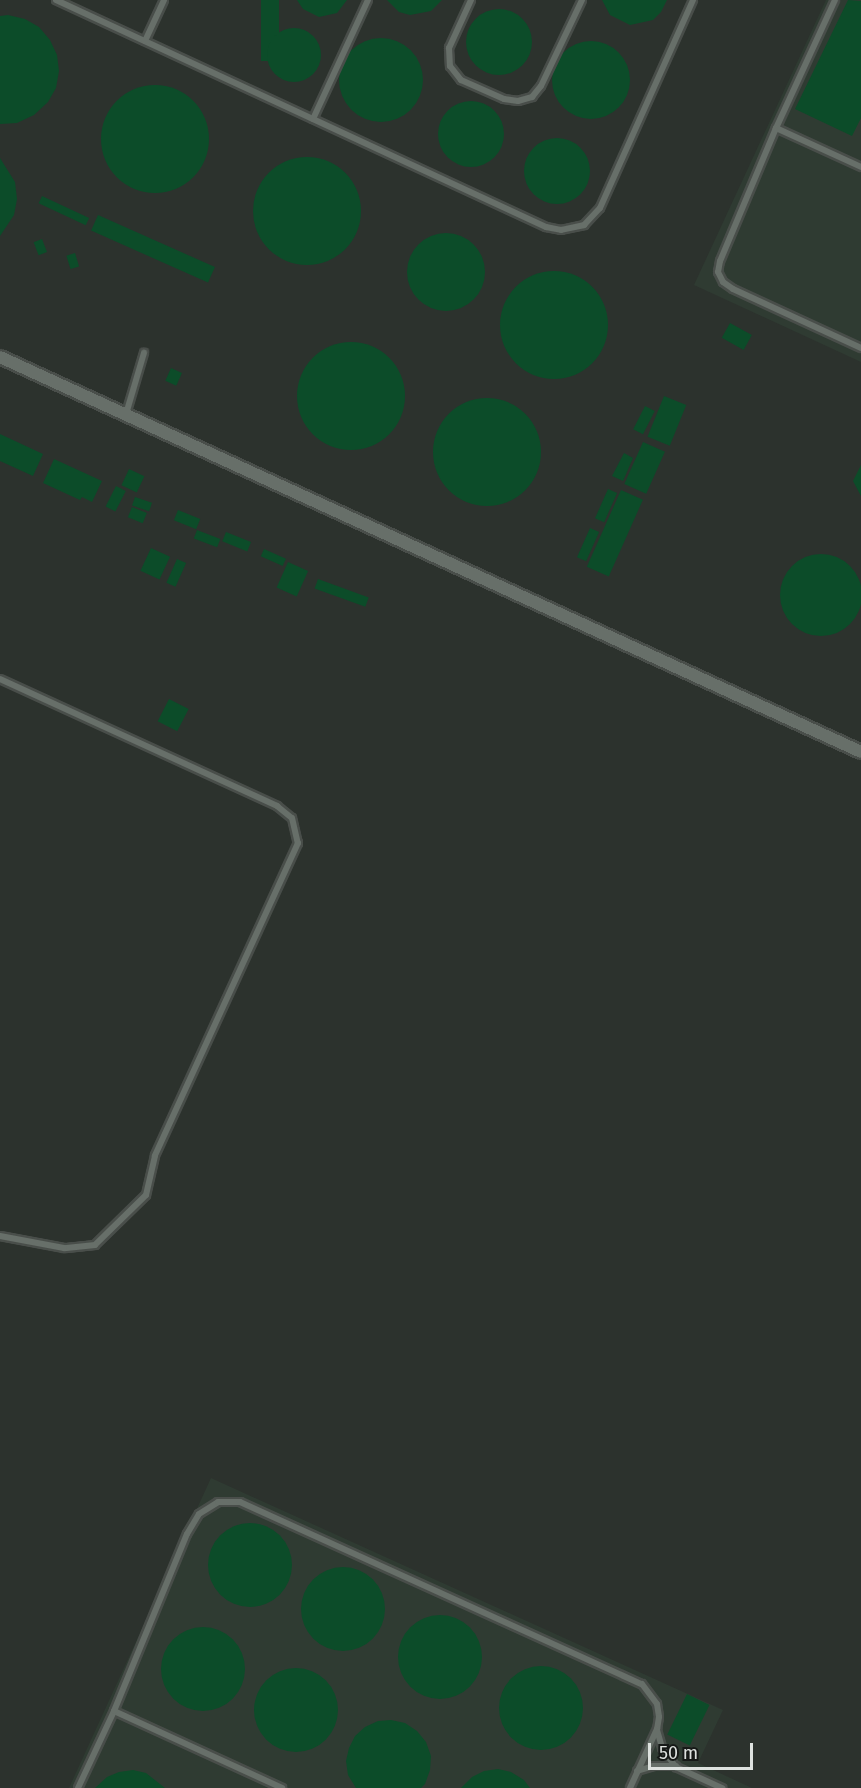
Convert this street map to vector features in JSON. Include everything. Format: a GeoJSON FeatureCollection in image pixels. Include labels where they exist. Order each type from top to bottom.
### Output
{"type":"FeatureCollection","features":[{"type":"Feature","properties":{"kind":"street"},"geometry":{"type":"LineString","coordinates":[[0,357],[861,752]]}},
{"type":"Feature","properties":{"kind":"lane"},"geometry":{"type":"LineString","coordinates":[[56,0],[546,227],[561,230],[577,228],[590,221],[600,208],[693,0]]}},
{"type":"Feature","properties":{"kind":"lane"},"geometry":{"type":"LineString","coordinates":[[145,41],[164,0]]}},
{"type":"Feature","properties":{"kind":"lane"},"geometry":{"type":"LineString","coordinates":[[313,119],[368,0]]}},
{"type":"Feature","properties":{"kind":"lane"},"geometry":{"type":"LineString","coordinates":[[471,0],[449,48],[450,66],[461,80],[504,99],[518,101],[532,97],[541,86],[582,0]]}},
{"type":"Feature","properties":{"kind":"lane"},"geometry":{"type":"LineString","coordinates":[[835,0],[776,128],[720,261],[720,278],[733,289],[861,348]]}},
{"type":"Feature","properties":{"kind":"lane"},"geometry":{"type":"LineString","coordinates":[[776,128],[861,167]]}},
{"type":"Feature","properties":{"kind":"lane"},"geometry":{"type":"LineString","coordinates":[[126,414],[144,353]]}},
{"type":"Feature","properties":{"kind":"lane"},"geometry":{"type":"LineString","coordinates":[[0,679],[278,806],[292,818],[298,843],[154,1156],[146,1195],[95,1245],[64,1248],[0,1236]]}},
{"type":"Feature","properties":{"kind":"lane"},"geometry":{"type":"LineString","coordinates":[[78,1788],[114,1711],[187,1534],[199,1514],[218,1502],[240,1502],[642,1684],[657,1704],[659,1717],[657,1729],[630,1788]]}},
{"type":"Feature","properties":{"kind":"lane"},"geometry":{"type":"LineString","coordinates":[[114,1711],[282,1788]]}},
{"type":"Feature","properties":{"kind":"lane"},"geometry":{"type":"LineString","coordinates":[[657,1729],[662,1748],[676,1767]]}},
{"type":"Feature","properties":{"kind":"lane"},"geometry":{"type":"LineString","coordinates":[[637,1771],[652,1766],[676,1767],[722,1788]]}},
{"type":"Feature","properties":{"kind":"shaded area"},"geometry":{"type":"Polygon","coordinates":[[[826,0],[861,0],[861,362],[694,285],[826,0]]]}},
{"type":"Feature","properties":{"kind":"shaded area"},"geometry":{"type":"Polygon","coordinates":[[[211,1478],[723,1710],[698,1763],[752,1788],[69,1788],[211,1478]]]}},
{"type":"Feature","properties":{"kind":"building"},"geometry":{"type":"Polygon","coordinates":[[[261,0],[279,0],[279,61],[261,61],[261,0]]]}},
{"type":"Feature","properties":{"kind":"building"},"geometry":{"type":"Polygon","coordinates":[[[297,0],[347,0],[337,13],[319,17],[303,9],[297,0]]]}},
{"type":"Feature","properties":{"kind":"building"},"geometry":{"type":"Polygon","coordinates":[[[387,0],[442,0],[431,11],[410,15],[399,12],[387,0]]]}},
{"type":"Feature","properties":{"kind":"building"},"geometry":{"type":"Polygon","coordinates":[[[602,0],[667,0],[661,12],[653,20],[630,25],[610,15],[602,0]]]}},
{"type":"Feature","properties":{"kind":"building"},"geometry":{"type":"Polygon","coordinates":[[[848,0],[861,1],[861,118],[852,136],[795,109],[848,0]]]}},
{"type":"Feature","properties":{"kind":"building"},"geometry":{"type":"Polygon","coordinates":[[[505,9],[523,18],[530,29],[532,42],[530,55],[523,66],[512,73],[493,75],[475,66],[468,55],[466,36],[475,18],[486,11],[505,9]]]}},
{"type":"Feature","properties":{"kind":"building"},"geometry":{"type":"Polygon","coordinates":[[[8,15],[25,19],[39,27],[50,40],[57,55],[59,71],[56,88],[48,102],[34,115],[17,123],[0,124],[0,16],[8,15]]]}},
{"type":"Feature","properties":{"kind":"building"},"geometry":{"type":"Polygon","coordinates":[[[294,28],[304,30],[313,36],[319,45],[321,55],[319,65],[313,74],[304,80],[294,82],[284,80],[275,74],[269,65],[267,55],[269,45],[275,36],[284,30],[294,28]]]}},
{"type":"Feature","properties":{"kind":"building"},"geometry":{"type":"Polygon","coordinates":[[[381,38],[397,41],[411,50],[420,64],[423,80],[420,96],[411,110],[397,119],[381,122],[365,119],[351,110],[342,96],[339,80],[342,64],[351,50],[365,41],[381,38]]]}},
{"type":"Feature","properties":{"kind":"building"},"geometry":{"type":"Polygon","coordinates":[[[591,41],[606,44],[618,53],[627,65],[630,80],[627,95],[618,107],[606,116],[591,119],[576,116],[564,107],[555,95],[552,80],[555,65],[564,53],[576,44],[591,41]]]}},
{"type":"Feature","properties":{"kind":"building"},"geometry":{"type":"Polygon","coordinates":[[[155,85],[176,89],[193,101],[205,118],[209,139],[205,160],[193,177],[176,189],[155,193],[134,189],[117,177],[105,160],[101,139],[105,118],[117,101],[134,89],[155,85]]]}},
{"type":"Feature","properties":{"kind":"building"},"geometry":{"type":"Polygon","coordinates":[[[477,101],[495,110],[502,121],[504,134],[502,147],[495,158],[484,165],[465,167],[447,158],[440,147],[438,128],[447,110],[458,103],[477,101]]]}},
{"type":"Feature","properties":{"kind":"building"},"geometry":{"type":"Polygon","coordinates":[[[557,138],[570,140],[580,148],[588,158],[590,171],[588,184],[580,194],[570,202],[557,204],[544,202],[534,194],[526,184],[524,171],[526,158],[534,148],[544,140],[557,138]]]}},
{"type":"Feature","properties":{"kind":"building"},"geometry":{"type":"Polygon","coordinates":[[[307,157],[328,161],[345,173],[357,190],[361,211],[357,232],[345,249],[328,261],[307,265],[286,261],[269,249],[257,232],[253,211],[257,190],[269,173],[286,161],[307,157]]]}},
{"type":"Feature","properties":{"kind":"building"},"geometry":{"type":"Polygon","coordinates":[[[0,158],[15,182],[17,199],[14,215],[0,236],[0,158]]]}},
{"type":"Feature","properties":{"kind":"building"},"geometry":{"type":"Polygon","coordinates":[[[42,196],[89,218],[86,225],[39,203],[42,196]]]}},
{"type":"Feature","properties":{"kind":"building"},"geometry":{"type":"Polygon","coordinates":[[[98,215],[215,267],[208,283],[91,231],[98,215]]]}},
{"type":"Feature","properties":{"kind":"building"},"geometry":{"type":"Polygon","coordinates":[[[446,233],[461,236],[474,244],[482,257],[485,272],[482,287],[474,300],[461,308],[446,311],[431,308],[418,300],[410,287],[407,272],[410,257],[418,244],[431,236],[446,233]]]}},
{"type":"Feature","properties":{"kind":"building"},"geometry":{"type":"Polygon","coordinates":[[[42,239],[47,252],[39,255],[34,242],[42,239]]]}},
{"type":"Feature","properties":{"kind":"building"},"geometry":{"type":"Polygon","coordinates":[[[75,253],[79,266],[70,269],[66,256],[75,253]]]}},
{"type":"Feature","properties":{"kind":"building"},"geometry":{"type":"Polygon","coordinates":[[[554,271],[575,275],[592,287],[604,304],[608,325],[604,346],[592,363],[575,375],[554,379],[533,375],[516,363],[504,346],[500,325],[504,304],[516,287],[533,275],[554,271]]]}},
{"type":"Feature","properties":{"kind":"building"},"geometry":{"type":"Polygon","coordinates":[[[730,323],[752,335],[744,350],[722,338],[730,323]]]}},
{"type":"Feature","properties":{"kind":"building"},"geometry":{"type":"Polygon","coordinates":[[[351,342],[372,346],[389,358],[401,375],[405,396],[401,417],[389,434],[372,446],[351,450],[330,446],[313,434],[301,417],[297,396],[301,375],[313,358],[330,346],[351,342]]]}},
{"type":"Feature","properties":{"kind":"building"},"geometry":{"type":"Polygon","coordinates":[[[171,368],[182,373],[176,386],[165,381],[171,368]]]}},
{"type":"Feature","properties":{"kind":"building"},"geometry":{"type":"Polygon","coordinates":[[[664,396],[686,405],[670,446],[648,437],[664,396]]]}},
{"type":"Feature","properties":{"kind":"building"},"geometry":{"type":"Polygon","coordinates":[[[487,398],[508,402],[525,414],[537,431],[541,452],[537,473],[525,490],[508,502],[487,506],[466,502],[449,490],[437,473],[433,452],[437,431],[449,414],[466,402],[487,398]]]}},
{"type":"Feature","properties":{"kind":"building"},"geometry":{"type":"Polygon","coordinates":[[[645,406],[655,411],[643,434],[633,429],[645,406]]]}},
{"type":"Feature","properties":{"kind":"building"},"geometry":{"type":"Polygon","coordinates":[[[0,434],[43,454],[33,476],[0,461],[0,434]]]}},
{"type":"Feature","properties":{"kind":"building"},"geometry":{"type":"Polygon","coordinates":[[[643,442],[665,452],[646,494],[624,484],[643,442]]]}},
{"type":"Feature","properties":{"kind":"building"},"geometry":{"type":"Polygon","coordinates":[[[624,453],[633,458],[623,481],[612,476],[624,453]]]}},
{"type":"Feature","properties":{"kind":"building"},"geometry":{"type":"Polygon","coordinates":[[[54,459],[102,481],[92,502],[82,497],[80,500],[43,483],[54,459]]]}},
{"type":"Feature","properties":{"kind":"building"},"geometry":{"type":"Polygon","coordinates":[[[861,465],[861,496],[853,481],[861,465]]]}},
{"type":"Feature","properties":{"kind":"building"},"geometry":{"type":"Polygon","coordinates":[[[129,469],[144,476],[137,492],[121,485],[129,469]]]}},
{"type":"Feature","properties":{"kind":"building"},"geometry":{"type":"Polygon","coordinates":[[[116,486],[126,491],[115,511],[106,506],[116,486]]]}},
{"type":"Feature","properties":{"kind":"building"},"geometry":{"type":"Polygon","coordinates":[[[608,489],[617,493],[604,522],[595,518],[608,489]]]}},
{"type":"Feature","properties":{"kind":"building"},"geometry":{"type":"Polygon","coordinates":[[[621,490],[643,500],[609,576],[587,567],[621,490]]]}},
{"type":"Feature","properties":{"kind":"building"},"geometry":{"type":"Polygon","coordinates":[[[135,497],[152,503],[149,511],[132,506],[135,497]]]}},
{"type":"Feature","properties":{"kind":"building"},"geometry":{"type":"Polygon","coordinates":[[[132,507],[147,513],[143,523],[128,517],[132,507]]]}},
{"type":"Feature","properties":{"kind":"building"},"geometry":{"type":"Polygon","coordinates":[[[178,510],[200,519],[196,529],[174,520],[178,510]]]}},
{"type":"Feature","properties":{"kind":"building"},"geometry":{"type":"Polygon","coordinates":[[[590,528],[599,532],[586,561],[577,557],[590,528]]]}},
{"type":"Feature","properties":{"kind":"building"},"geometry":{"type":"Polygon","coordinates":[[[197,530],[220,539],[217,547],[194,538],[197,530]]]}},
{"type":"Feature","properties":{"kind":"building"},"geometry":{"type":"Polygon","coordinates":[[[226,532],[251,542],[247,551],[222,541],[226,532]]]}},
{"type":"Feature","properties":{"kind":"building"},"geometry":{"type":"Polygon","coordinates":[[[151,548],[170,557],[159,580],[140,571],[151,548]]]}},
{"type":"Feature","properties":{"kind":"building"},"geometry":{"type":"Polygon","coordinates":[[[264,549],[286,559],[283,566],[261,556],[264,549]]]}},
{"type":"Feature","properties":{"kind":"building"},"geometry":{"type":"Polygon","coordinates":[[[821,554],[837,557],[850,566],[859,579],[862,595],[859,611],[850,624],[837,633],[821,636],[805,633],[792,624],[783,611],[780,595],[783,579],[792,566],[805,557],[821,554]]]}},
{"type":"Feature","properties":{"kind":"building"},"geometry":{"type":"Polygon","coordinates":[[[177,559],[186,563],[176,587],[166,583],[177,559]]]}},
{"type":"Feature","properties":{"kind":"building"},"geometry":{"type":"Polygon","coordinates":[[[288,562],[308,571],[297,597],[277,588],[288,562]]]}},
{"type":"Feature","properties":{"kind":"building"},"geometry":{"type":"Polygon","coordinates":[[[318,579],[369,597],[365,607],[315,588],[318,579]]]}},
{"type":"Feature","properties":{"kind":"building"},"geometry":{"type":"Polygon","coordinates":[[[169,699],[189,709],[177,731],[158,721],[169,699]]]}},
{"type":"Feature","properties":{"kind":"building"},"geometry":{"type":"Polygon","coordinates":[[[250,1523],[266,1526],[280,1535],[289,1549],[292,1565],[289,1581],[280,1595],[266,1604],[250,1607],[234,1604],[220,1595],[211,1581],[208,1565],[211,1549],[220,1535],[234,1526],[250,1523]]]}},
{"type":"Feature","properties":{"kind":"building"},"geometry":{"type":"Polygon","coordinates":[[[343,1567],[359,1570],[373,1579],[382,1593],[385,1609],[382,1625],[373,1639],[359,1648],[343,1651],[327,1648],[313,1639],[304,1625],[301,1609],[304,1593],[313,1579],[327,1570],[343,1567]]]}},
{"type":"Feature","properties":{"kind":"building"},"geometry":{"type":"Polygon","coordinates":[[[440,1615],[456,1618],[470,1627],[479,1641],[482,1657],[479,1673],[470,1687],[456,1696],[440,1699],[424,1696],[410,1687],[401,1673],[398,1657],[401,1641],[410,1627],[424,1618],[440,1615]]]}},
{"type":"Feature","properties":{"kind":"building"},"geometry":{"type":"Polygon","coordinates":[[[203,1627],[219,1630],[233,1639],[242,1653],[245,1669],[242,1685],[233,1699],[219,1708],[203,1711],[187,1708],[173,1699],[164,1685],[161,1669],[164,1653],[173,1639],[187,1630],[203,1627]]]}},
{"type":"Feature","properties":{"kind":"building"},"geometry":{"type":"Polygon","coordinates":[[[541,1666],[557,1669],[571,1678],[580,1692],[583,1708],[580,1724],[571,1738],[557,1747],[541,1750],[525,1747],[511,1738],[502,1724],[499,1708],[502,1692],[511,1678],[525,1669],[541,1666]]]}},
{"type":"Feature","properties":{"kind":"building"},"geometry":{"type":"Polygon","coordinates":[[[296,1668],[312,1671],[326,1680],[335,1694],[338,1710],[335,1726],[326,1740],[312,1749],[296,1752],[280,1749],[266,1740],[257,1726],[254,1710],[257,1694],[266,1680],[280,1671],[296,1668]]]}},
{"type":"Feature","properties":{"kind":"building"},"geometry":{"type":"Polygon","coordinates":[[[687,1694],[709,1705],[690,1745],[667,1734],[687,1694]]]}},
{"type":"Feature","properties":{"kind":"building"},"geometry":{"type":"Polygon","coordinates":[[[391,1720],[405,1723],[417,1731],[426,1742],[431,1756],[430,1770],[425,1784],[421,1788],[356,1788],[348,1775],[346,1761],[355,1736],[365,1727],[378,1721],[391,1720]]]}},
{"type":"Feature","properties":{"kind":"building"},"geometry":{"type":"Polygon","coordinates":[[[498,1769],[511,1772],[524,1780],[530,1788],[461,1788],[472,1777],[484,1771],[498,1769]]]}},
{"type":"Feature","properties":{"kind":"building"},"geometry":{"type":"Polygon","coordinates":[[[133,1770],[146,1773],[165,1788],[95,1788],[107,1777],[133,1770]]]}}]}
